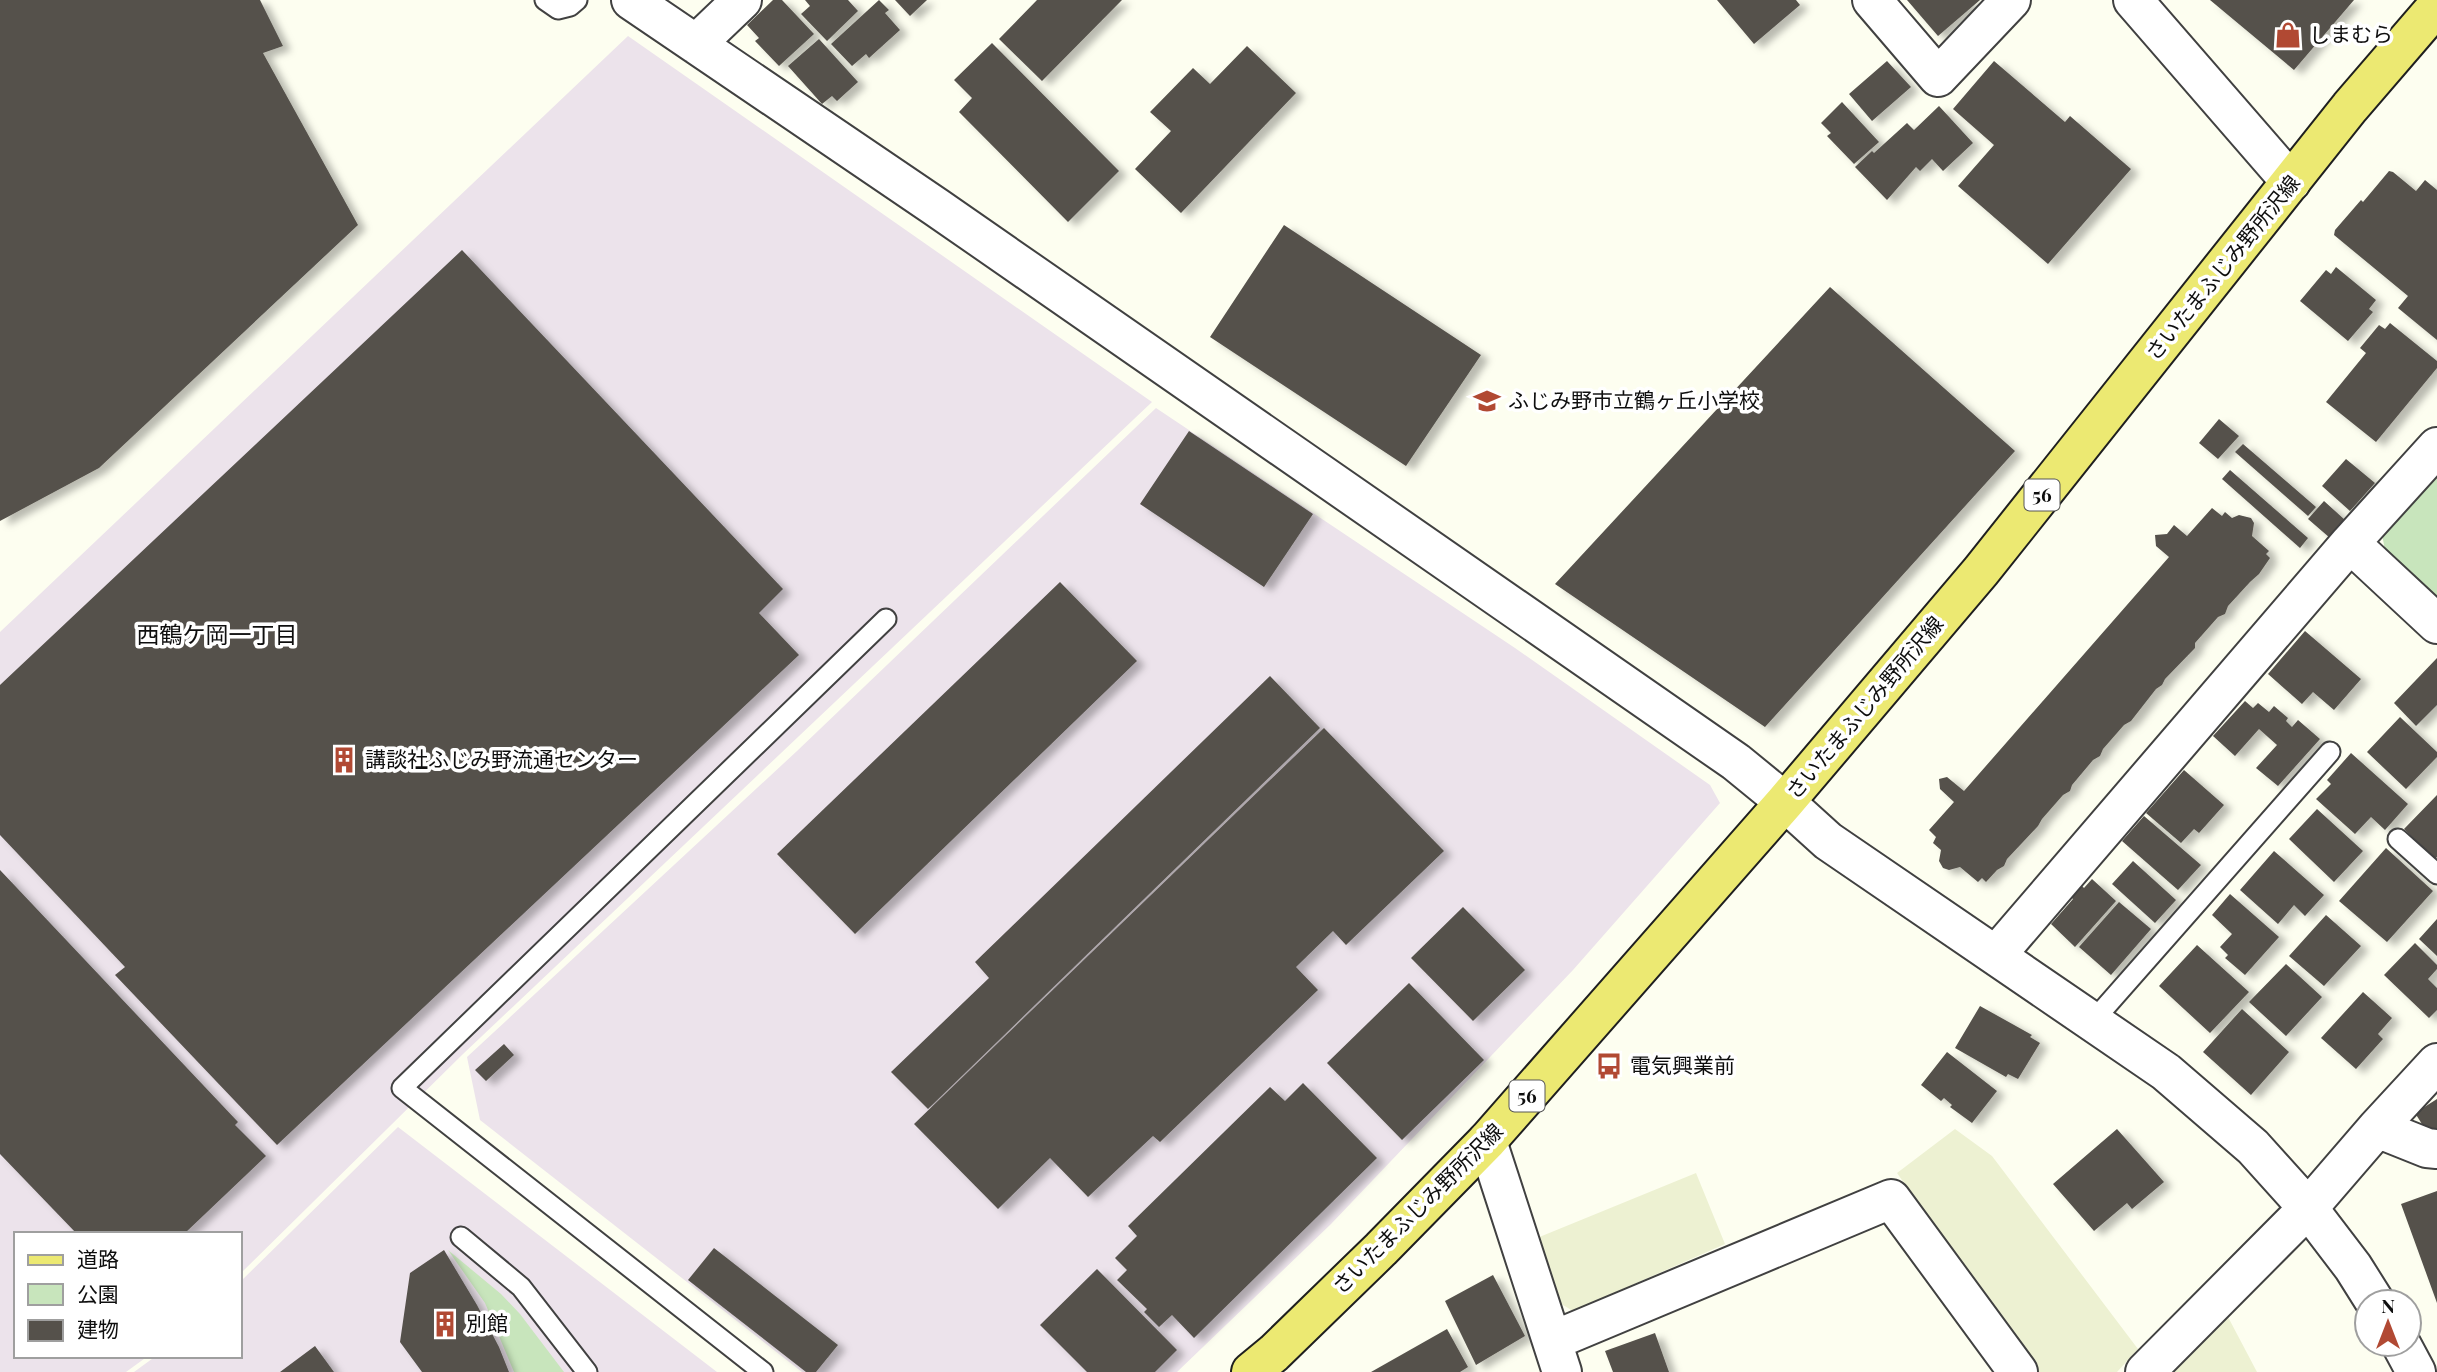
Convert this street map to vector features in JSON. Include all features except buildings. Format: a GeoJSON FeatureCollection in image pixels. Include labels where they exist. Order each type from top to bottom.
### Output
{"type":"FeatureCollection","features":[{"type":"Feature","properties":{"kind":"main road","name":"さいたまふじみ野所沢線"},"geometry":{"type":"LineString","coordinates":[[1251,1372],[1381,1249],[1487,1141],[1785,802],[1981,571],[2350,107],[2437,6]]}},
{"type":"Feature","properties":{"kind":"street"},"geometry":{"type":"LineString","coordinates":[[631,0],[936,207],[1725,754],[1829,841],[2166,1072],[2253,1147],[2308,1208],[2366,1288]]}},
{"type":"Feature","properties":{"kind":"street"},"geometry":{"type":"LineString","coordinates":[[696,44],[742,0]]}},
{"type":"Feature","properties":{"kind":"street"},"geometry":{"type":"LineString","coordinates":[[1872,0],[1938,77],[2011,0]]}},
{"type":"Feature","properties":{"kind":"street"},"geometry":{"type":"LineString","coordinates":[[2133,0],[2291,182]]}},
{"type":"Feature","properties":{"kind":"street"},"geometry":{"type":"LineString","coordinates":[[1997,954],[2350,543],[2437,447]]}},
{"type":"Feature","properties":{"kind":"street"},"geometry":{"type":"LineString","coordinates":[[2350,543],[2437,624]]}},
{"type":"Feature","properties":{"kind":"street"},"geometry":{"type":"LineString","coordinates":[[2145,1372],[2308,1208],[2437,1063]]}},
{"type":"Feature","properties":{"kind":"street"},"geometry":{"type":"LineString","coordinates":[[2377,1128],[2427,1148],[2437,1149]]}},
{"type":"Feature","properties":{"kind":"street"},"geometry":{"type":"LineString","coordinates":[[1487,1141],[1557,1357],[1891,1199],[2018,1372]]}},
{"type":"Feature","properties":{"kind":"lane"},"geometry":{"type":"LineString","coordinates":[[545,0],[558,9],[570,6],[577,0]]}},
{"type":"Feature","properties":{"kind":"lane"},"geometry":{"type":"LineString","coordinates":[[763,1372],[402,1088],[886,620]]}},
{"type":"Feature","properties":{"kind":"lane"},"geometry":{"type":"LineString","coordinates":[[2093,1021],[2330,752]]}},
{"type":"Feature","properties":{"kind":"lane"},"geometry":{"type":"LineString","coordinates":[[2398,839],[2437,874]]}},
{"type":"Feature","properties":{"kind":"lane"},"geometry":{"type":"LineString","coordinates":[[461,1237],[520,1287],[587,1372]]}},
{"type":"Feature","properties":{"kind":"shaded area"},"geometry":{"type":"Polygon","coordinates":[[[628,36],[1152,402],[463,1054],[242,1272],[242,1232],[14,1232],[14,1358],[145,1358],[126,1372],[0,1372],[0,632],[628,36]]]}},
{"type":"Feature","properties":{"kind":"shaded area"},"geometry":{"type":"Polygon","coordinates":[[[1156,408],[1515,648],[1710,785],[1720,803],[1573,970],[1331,1224],[1177,1372],[802,1372],[480,1120],[467,1057],[797,751],[1156,408]]]}},
{"type":"Feature","properties":{"kind":"shaded area"},"geometry":{"type":"Polygon","coordinates":[[[398,1127],[717,1372],[134,1372],[153,1358],[242,1358],[242,1280],[398,1127]]]}},
{"type":"Feature","properties":{"kind":"green space"},"geometry":{"type":"Polygon","coordinates":[[[2437,471],[2437,604],[2386,556],[2382,534],[2437,471]]]}},
{"type":"Feature","properties":{"kind":"green space"},"geometry":{"type":"Polygon","coordinates":[[[1955,1129],[1992,1156],[2138,1349],[2117,1372],[2038,1372],[1897,1173],[1955,1129]]]}},
{"type":"Feature","properties":{"kind":"green space"},"geometry":{"type":"Polygon","coordinates":[[[1696,1173],[1725,1244],[1573,1311],[1553,1299],[1537,1238],[1696,1173]]]}},
{"type":"Feature","properties":{"kind":"green space"},"geometry":{"type":"Polygon","coordinates":[[[448,1250],[501,1294],[520,1314],[564,1372],[514,1372],[485,1303],[448,1250]]]}},
{"type":"Feature","properties":{"kind":"green space"},"geometry":{"type":"Polygon","coordinates":[[[2228,1317],[2257,1372],[2173,1372],[2228,1317]]]}},
{"type":"Feature","properties":{"kind":"place","name":"しまむら"},"geometry":{"type":"Point","coordinates":[2288,35]}},
{"type":"Feature","properties":{"kind":"place","name":"ふじみ野市立鶴ヶ丘小学校"},"geometry":{"type":"Point","coordinates":[1487,401]}},
{"type":"Feature","properties":{"kind":"place","name":"講談社ふじみ野流通センター"},"geometry":{"type":"Point","coordinates":[344,760]}},
{"type":"Feature","properties":{"kind":"place","name":"電気興業前"},"geometry":{"type":"Point","coordinates":[1609,1066]}},
{"type":"Feature","properties":{"kind":"place","name":"別館"},"geometry":{"type":"Point","coordinates":[445,1324]}},
{"type":"Feature","properties":{"kind":"district","name":"西鶴ケ岡一丁目"},"geometry":{"type":"Point","coordinates":[217,635]}}]}
